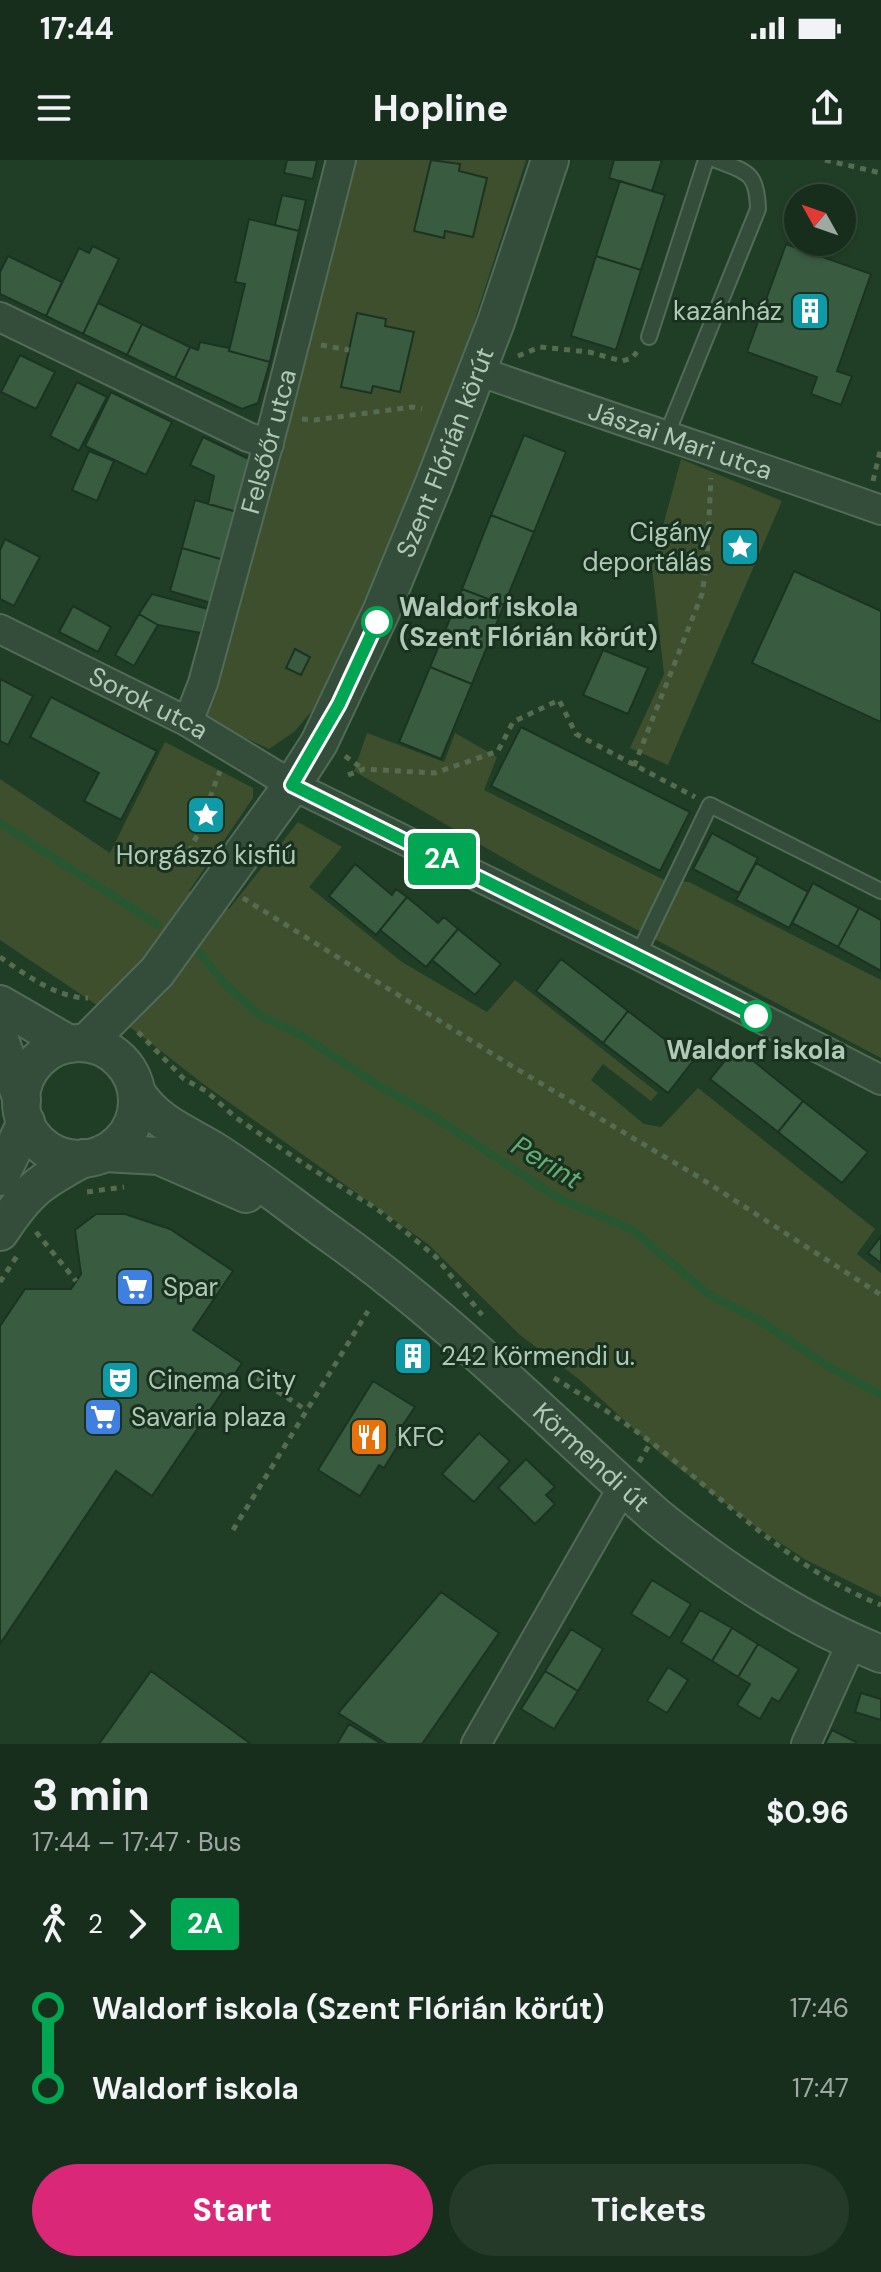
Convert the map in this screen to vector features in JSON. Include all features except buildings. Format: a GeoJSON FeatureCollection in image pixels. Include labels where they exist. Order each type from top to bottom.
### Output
{"type":"FeatureCollection","features":[{"type":"Feature","properties":{"kind":"street","name":"Felsőőr utca"},"geometry":{"type":"LineString","coordinates":[[188,722],[203,683],[269,444],[341,160]]}},
{"type":"Feature","properties":{"kind":"street","name":"Szent Flórián körút"},"geometry":{"type":"LineString","coordinates":[[132,1081],[133,1026],[145,990],[213,880],[292,785],[319,743],[494,366],[527,232],[550,160]]}},
{"type":"Feature","properties":{"kind":"street"},"geometry":{"type":"LineString","coordinates":[[0,317],[248,437],[269,444]]}},
{"type":"Feature","properties":{"kind":"street","name":"Jászai Mari utca"},"geometry":{"type":"LineString","coordinates":[[494,366],[712,453],[874,508]]}},
{"type":"Feature","properties":{"kind":"street","name":"Sorok utca"},"geometry":{"type":"LineString","coordinates":[[0,629],[188,722],[292,785],[638,955],[881,1080]]}},
{"type":"Feature","properties":{"kind":"street","name":"Szent Flórián körút"},"geometry":{"type":"LineString","coordinates":[[78,1044],[145,990]]}},
{"type":"Feature","properties":{"kind":"street"},"geometry":{"type":"LineString","coordinates":[[0,1004],[78,1044],[109,1051],[132,1081],[135,1116],[119,1142],[90,1168],[40,1182],[18,1203],[17,1231]]}},
{"type":"Feature","properties":{"kind":"street"},"geometry":{"type":"LineString","coordinates":[[0,1040],[30,1131],[46,1148],[90,1168]]}},
{"type":"Feature","properties":{"kind":"street"},"geometry":{"type":"LineString","coordinates":[[0,1177],[24,1111],[27,1078],[34,1065],[46,1054],[78,1044]]}},
{"type":"Feature","properties":{"kind":"street","name":"Körmendi út"},"geometry":{"type":"LineString","coordinates":[[132,1081],[145,1106],[169,1126],[213,1150],[324,1230],[424,1308],[686,1540],[741,1581],[794,1613],[867,1648]]}},
{"type":"Feature","properties":{"kind":"street","name":"Körmendi út"},"geometry":{"type":"LineString","coordinates":[[90,1168],[159,1156],[210,1176],[324,1230]]}},
{"type":"Feature","properties":{"kind":"street"},"geometry":{"type":"LineString","coordinates":[[476,1744],[623,1487]]}},
{"type":"Feature","properties":{"kind":"street"},"geometry":{"type":"LineString","coordinates":[[806,1744],[867,1648]]}},
{"type":"Feature","properties":{"kind":"lane"},"geometry":{"type":"LineString","coordinates":[[649,337],[706,160]]}},
{"type":"Feature","properties":{"kind":"lane"},"geometry":{"type":"LineString","coordinates":[[667,434],[758,209],[758,187],[745,171],[716,160]]}},
{"type":"Feature","properties":{"kind":"lane"},"geometry":{"type":"LineString","coordinates":[[638,955],[710,805],[881,891]]}},
{"type":"Feature","properties":{"kind":"path"},"geometry":{"type":"LineString","coordinates":[[825,160],[881,173]]}},
{"type":"Feature","properties":{"kind":"path"},"geometry":{"type":"LineString","coordinates":[[494,366],[540,347],[589,352],[622,361],[632,358],[649,337]]}},
{"type":"Feature","properties":{"kind":"path"},"geometry":{"type":"LineString","coordinates":[[321,345],[349,350]]}},
{"type":"Feature","properties":{"kind":"path"},"geometry":{"type":"LineString","coordinates":[[302,419],[315,420],[412,407],[422,409]]}},
{"type":"Feature","properties":{"kind":"path"},"geometry":{"type":"LineString","coordinates":[[874,508],[881,447]]}},
{"type":"Feature","properties":{"kind":"path"},"geometry":{"type":"LineString","coordinates":[[634,766],[702,594],[707,561],[712,453]]}},
{"type":"Feature","properties":{"kind":"path"},"geometry":{"type":"LineString","coordinates":[[348,775],[364,769],[435,773],[498,751],[513,722],[559,700],[576,734],[710,805]]}},
{"type":"Feature","properties":{"kind":"path"},"geometry":{"type":"LineString","coordinates":[[339,754],[364,769]]}},
{"type":"Feature","properties":{"kind":"path"},"geometry":{"type":"LineString","coordinates":[[220,771],[212,786],[209,815],[191,848],[213,880],[361,974],[685,1169],[881,1295]]}},
{"type":"Feature","properties":{"kind":"path"},"geometry":{"type":"LineString","coordinates":[[0,957],[24,974]]}},
{"type":"Feature","properties":{"kind":"path"},"geometry":{"type":"LineString","coordinates":[[184,1079],[206,1091],[235,1117],[304,1164],[377,1209],[436,1257],[485,1320]]}},
{"type":"Feature","properties":{"kind":"path"},"geometry":{"type":"LineString","coordinates":[[90,1168],[107,1188],[138,1186]]}},
{"type":"Feature","properties":{"kind":"path"},"geometry":{"type":"LineString","coordinates":[[17,1231],[44,1222]]}},
{"type":"Feature","properties":{"kind":"path"},"geometry":{"type":"LineString","coordinates":[[17,1231],[76,1281]]}},
{"type":"Feature","properties":{"kind":"path"},"geometry":{"type":"LineString","coordinates":[[0,1282],[17,1231]]}},
{"type":"Feature","properties":{"kind":"path"},"geometry":{"type":"LineString","coordinates":[[233,1530],[368,1311]]}},
{"type":"Feature","properties":{"kind":"path"},"geometry":{"type":"LineString","coordinates":[[546,1373],[651,1442],[800,1563],[838,1586],[881,1605]]}},
{"type":"Feature","properties":{"kind":"path"},"geometry":{"type":"LineString","coordinates":[[257,1378],[306,1410]]}},
{"type":"Feature","properties":{"kind":"green space"},"geometry":{"type":"Polygon","coordinates":[[[351,160],[526,160],[462,360],[390,557],[323,698],[294,732],[269,749],[206,720],[291,408],[351,160]]]}},
{"type":"Feature","properties":{"kind":"green space"},"geometry":{"type":"Polygon","coordinates":[[[681,459],[782,501],[668,765],[630,748],[664,674],[652,567],[681,459]]]}},
{"type":"Feature","properties":{"kind":"green space"},"geometry":{"type":"Polygon","coordinates":[[[367,733],[444,762],[455,733],[497,757],[484,790],[664,880],[689,882],[881,980],[881,1058],[531,874],[354,771],[367,733]]]}},
{"type":"Feature","properties":{"kind":"green space"},"geometry":{"type":"Polygon","coordinates":[[[165,742],[253,788],[253,798],[189,891],[229,909],[298,822],[342,847],[309,887],[402,962],[487,1012],[515,980],[658,1093],[651,1101],[603,1064],[591,1080],[644,1124],[661,1127],[698,1088],[875,1229],[857,1254],[881,1273],[881,1597],[806,1560],[756,1527],[662,1455],[580,1380],[520,1335],[428,1244],[202,1083],[134,1030],[0,940],[0,779],[110,853],[165,742]]]}},
{"type":"Feature","properties":{"kind":"waterway","name":"Perint"},"geometry":{"type":"LineString","coordinates":[[0,823],[158,925]]}},
{"type":"Feature","properties":{"kind":"waterway","name":"Perint"},"geometry":{"type":"LineString","coordinates":[[200,953],[224,983],[261,1016],[299,1034],[381,1087],[433,1116],[558,1198],[633,1230],[708,1294],[759,1320],[826,1365],[881,1395]]}},
{"type":"Feature","properties":{"kind":"bus line","name":"2A"},"geometry":{"type":"LineString","coordinates":[[377,622],[319,743],[292,785],[756,1016]]}},
{"type":"Feature","properties":{"kind":"place","name":"kazánház"},"geometry":{"type":"Point","coordinates":[810,311]}},
{"type":"Feature","properties":{"kind":"place","name":"Cigány deportálás"},"geometry":{"type":"Point","coordinates":[740,547]}},
{"type":"Feature","properties":{"kind":"place","name":"Waldorf iskola (Szent Flórián körút)"},"geometry":{"type":"Point","coordinates":[377,622]}},
{"type":"Feature","properties":{"kind":"place","name":"Horgászó kisfiú"},"geometry":{"type":"Point","coordinates":[206,815]}},
{"type":"Feature","properties":{"kind":"place","name":"Waldorf iskola"},"geometry":{"type":"Point","coordinates":[756,1016]}},
{"type":"Feature","properties":{"kind":"place","name":"Spar"},"geometry":{"type":"Point","coordinates":[135,1287]}},
{"type":"Feature","properties":{"kind":"place","name":"242 Körmendi u."},"geometry":{"type":"Point","coordinates":[413,1356]}},
{"type":"Feature","properties":{"kind":"place","name":"Cinema City"},"geometry":{"type":"Point","coordinates":[120,1380]}},
{"type":"Feature","properties":{"kind":"place","name":"Savaria plaza"},"geometry":{"type":"Point","coordinates":[103,1417]}},
{"type":"Feature","properties":{"kind":"place","name":"KFC"},"geometry":{"type":"Point","coordinates":[369,1437]}}]}
